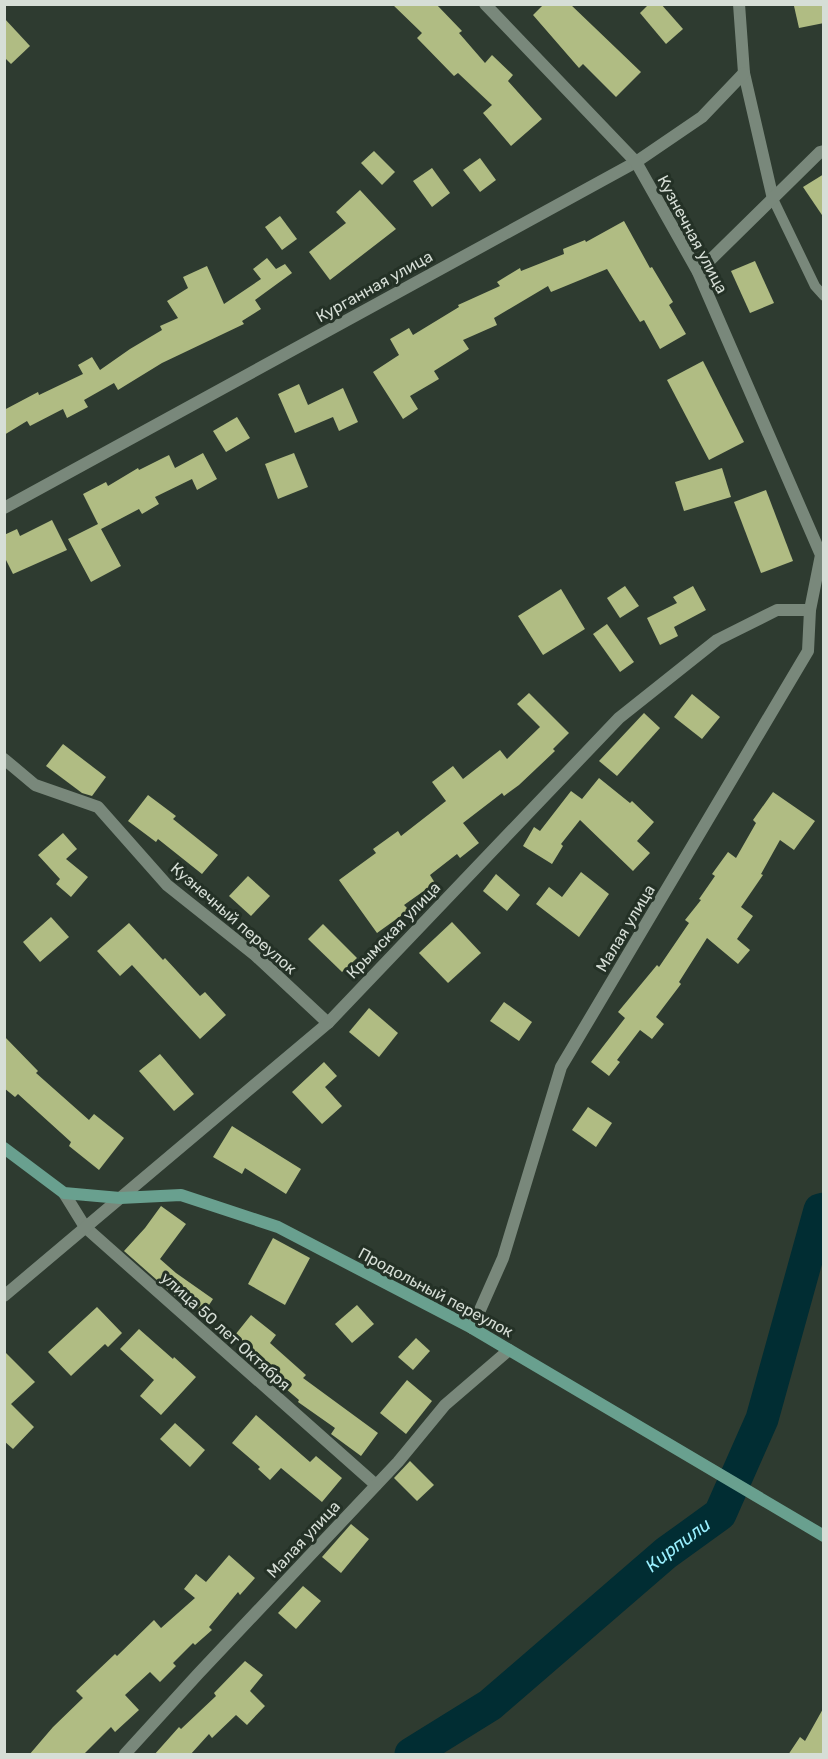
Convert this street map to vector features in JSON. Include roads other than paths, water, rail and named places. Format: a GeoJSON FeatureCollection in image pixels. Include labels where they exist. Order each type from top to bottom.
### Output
{"type":"FeatureCollection","features":[{"type":"Feature","properties":{"kind":"street","name":"Кузнечная улица"},"geometry":{"type":"LineString","coordinates":[[485,4],[636,162],[698,272],[821,555]]}},
{"type":"Feature","properties":{"kind":"street"},"geometry":{"type":"LineString","coordinates":[[739,4],[744,73],[773,199]]}},
{"type":"Feature","properties":{"kind":"street","name":"Курганная улица"},"geometry":{"type":"LineString","coordinates":[[4,508],[636,162],[702,117],[744,73]]}},
{"type":"Feature","properties":{"kind":"street"},"geometry":{"type":"LineString","coordinates":[[698,272],[820,152],[824,151]]}},
{"type":"Feature","properties":{"kind":"street","name":"Малая улица"},"geometry":{"type":"LineString","coordinates":[[472,1328],[503,1258],[561,1067],[808,651],[810,610],[821,555]]}},
{"type":"Feature","properties":{"kind":"street","name":"Крымская улица"},"geometry":{"type":"LineString","coordinates":[[4,1296],[328,1023],[619,718],[717,640],[777,610],[810,610]]}},
{"type":"Feature","properties":{"kind":"street","name":"Кузнечный переулок"},"geometry":{"type":"LineString","coordinates":[[4,759],[35,785],[98,807],[167,885],[255,955],[328,1023]]}},
{"type":"Feature","properties":{"kind":"street","name":"улица 50 лет Октября"},"geometry":{"type":"LineString","coordinates":[[4,1148],[64,1193],[85,1227],[376,1485]]}},
{"type":"Feature","properties":{"kind":"street"},"geometry":{"type":"LineString","coordinates":[[64,1193],[120,1198]]}},
{"type":"Feature","properties":{"kind":"street","name":"Продольный переулок"},"geometry":{"type":"LineString","coordinates":[[120,1198],[181,1195],[278,1227],[472,1328],[824,1536]]}},
{"type":"Feature","properties":{"kind":"street","name":"Малая улица"},"geometry":{"type":"LineString","coordinates":[[125,1755],[198,1674],[398,1462],[445,1405],[509,1350]]}},
{"type":"Feature","properties":{"kind":"lane"},"geometry":{"type":"LineString","coordinates":[[773,199],[815,286],[824,296]]}},
{"type":"Feature","properties":{"kind":"waterway","name":"Кирпили"},"geometry":{"type":"LineString","coordinates":[[411,1754],[490,1705],[666,1553],[720,1514],[762,1419],[820,1210],[824,1209]]}}]}
